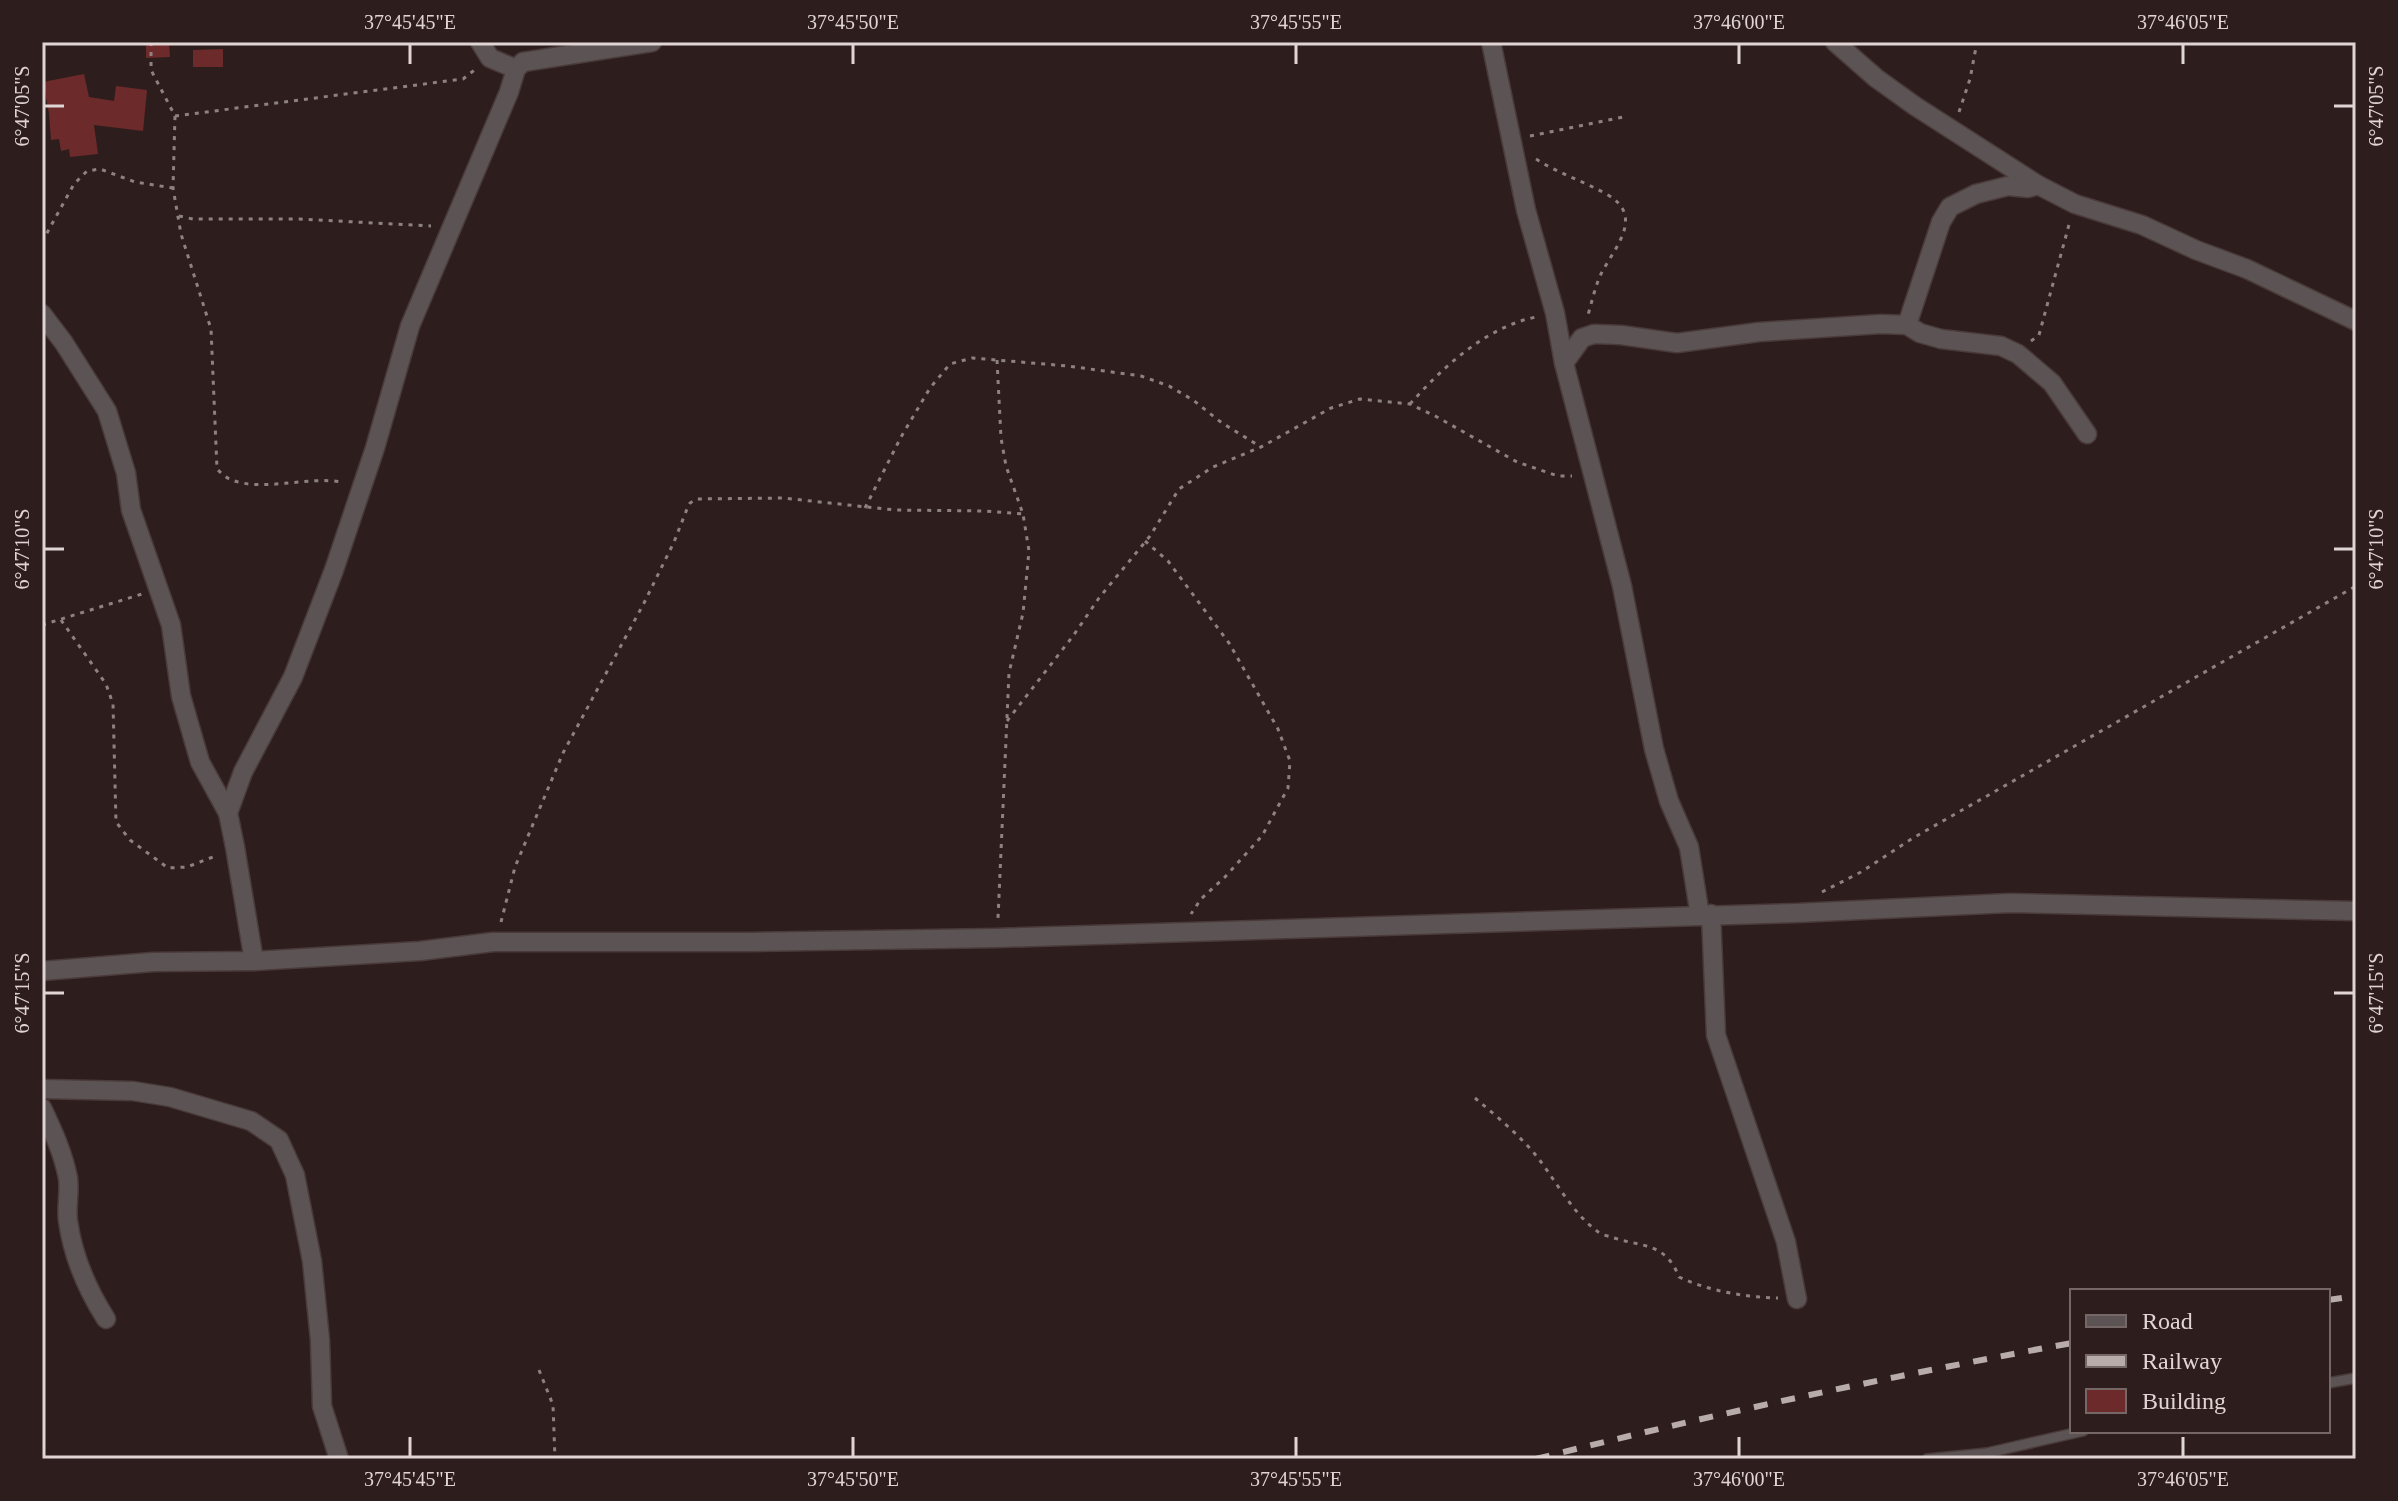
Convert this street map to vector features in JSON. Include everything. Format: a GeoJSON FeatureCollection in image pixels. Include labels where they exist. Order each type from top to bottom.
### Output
{"type":"FeatureCollection","features":[{"type":"Feature","properties":{"kind":"street"},"geometry":{"type":"LineString","coordinates":[[228,813],[243,772],[293,677],[362,486],[410,326],[516,69],[523,62],[652,42]]}},
{"type":"Feature","properties":{"kind":"street"},"geometry":{"type":"LineString","coordinates":[[1491,42],[1515,140],[1526,210],[1555,313],[1564,363],[1622,586],[1654,749],[1669,801],[1689,847],[1706,915],[1716,1035],[1786,1242],[1797,1299]]}},
{"type":"Feature","properties":{"kind":"street"},"geometry":{"type":"LineString","coordinates":[[1835,42],[1876,78],[2038,185],[2075,204],[2142,225],[2247,269],[2356,321]]}},
{"type":"Feature","properties":{"kind":"street"},"geometry":{"type":"LineString","coordinates":[[485,50],[516,69]]}},
{"type":"Feature","properties":{"kind":"street"},"geometry":{"type":"LineString","coordinates":[[1907,325],[1941,222],[1950,207],[2008,186],[2028,188],[2038,185]]}},
{"type":"Feature","properties":{"kind":"street"},"geometry":{"type":"LineString","coordinates":[[42,314],[107,411],[126,473],[131,510],[171,625],[181,696],[200,762],[228,813],[254,961]]}},
{"type":"Feature","properties":{"kind":"street"},"geometry":{"type":"LineString","coordinates":[[1564,363],[1582,338],[1594,334],[1677,343],[1749,333],[1907,325],[1920,333],[1941,339],[2001,346],[2014,352],[2052,383],[2087,434]]}},
{"type":"Feature","properties":{"kind":"street"},"geometry":{"type":"LineString","coordinates":[[42,971],[153,962],[254,961],[420,951],[497,942],[996,938],[1797,913],[2010,903],[2356,911]]}},
{"type":"Feature","properties":{"kind":"street"},"geometry":{"type":"LineString","coordinates":[[42,1089],[133,1091],[170,1097],[251,1121],[279,1140],[295,1175],[309,1246],[320,1340],[322,1406],[339,1459]]}},
{"type":"Feature","properties":{"kind":"street"},"geometry":{"type":"LineString","coordinates":[[42,1108],[59,1144],[68,1181],[68,1220],[77,1259],[88,1291],[106,1319]]}},
{"type":"Feature","properties":{"kind":"lane"},"geometry":{"type":"LineString","coordinates":[[2330,1383],[2356,1378]]}},
{"type":"Feature","properties":{"kind":"lane"},"geometry":{"type":"LineString","coordinates":[[1927,1459],[1987,1453],[2074,1433]]}},
{"type":"Feature","properties":{"kind":"path"},"geometry":{"type":"LineString","coordinates":[[151,42],[151,70],[175,116],[173,188],[178,216],[211,329],[217,469],[229,479],[248,485],[327,479],[362,486]]}},
{"type":"Feature","properties":{"kind":"path"},"geometry":{"type":"LineString","coordinates":[[1953,129],[1965,96],[1977,42]]}},
{"type":"Feature","properties":{"kind":"path"},"geometry":{"type":"LineString","coordinates":[[175,116],[463,79],[485,50]]}},
{"type":"Feature","properties":{"kind":"path"},"geometry":{"type":"LineString","coordinates":[[1515,140],[1628,116]]}},
{"type":"Feature","properties":{"kind":"path"},"geometry":{"type":"LineString","coordinates":[[1515,140],[1548,167],[1610,196],[1618,202],[1625,217],[1623,238],[1596,286],[1582,338]]}},
{"type":"Feature","properties":{"kind":"path"},"geometry":{"type":"LineString","coordinates":[[42,242],[74,184],[87,171],[100,169],[135,182],[173,188]]}},
{"type":"Feature","properties":{"kind":"path"},"geometry":{"type":"LineString","coordinates":[[2014,352],[2039,335],[2075,204]]}},
{"type":"Feature","properties":{"kind":"path"},"geometry":{"type":"LineString","coordinates":[[178,216],[450,227]]}},
{"type":"Feature","properties":{"kind":"path"},"geometry":{"type":"LineString","coordinates":[[1410,404],[1452,363],[1496,332],[1526,319],[1555,313]]}},
{"type":"Feature","properties":{"kind":"path"},"geometry":{"type":"LineString","coordinates":[[865,508],[930,388],[950,364],[972,358],[1141,376],[1169,386],[1261,447]]}},
{"type":"Feature","properties":{"kind":"path"},"geometry":{"type":"LineString","coordinates":[[996,938],[1009,673],[1023,613],[1029,551],[1023,514],[1006,466],[1001,438],[997,360]]}},
{"type":"Feature","properties":{"kind":"path"},"geometry":{"type":"LineString","coordinates":[[1007,721],[1145,541],[1179,489],[1213,467],[1261,447],[1331,408],[1360,399],[1410,404],[1517,462],[1558,476],[1592,475]]}},
{"type":"Feature","properties":{"kind":"path"},"geometry":{"type":"LineString","coordinates":[[497,942],[515,867],[563,753],[644,603],[690,503],[697,499],[783,498],[865,508],[1023,514]]}},
{"type":"Feature","properties":{"kind":"path"},"geometry":{"type":"LineString","coordinates":[[1145,541],[1168,561],[1229,643],[1278,729],[1290,761],[1288,788],[1262,836],[1201,899],[1180,932]]}},
{"type":"Feature","properties":{"kind":"path"},"geometry":{"type":"LineString","coordinates":[[1822,892],[2356,586]]}},
{"type":"Feature","properties":{"kind":"path"},"geometry":{"type":"LineString","coordinates":[[42,625],[157,590]]}},
{"type":"Feature","properties":{"kind":"path"},"geometry":{"type":"LineString","coordinates":[[61,620],[106,684],[113,704],[116,822],[130,840],[168,868],[187,867],[235,847]]}},
{"type":"Feature","properties":{"kind":"path"},"geometry":{"type":"LineString","coordinates":[[1475,1098],[1534,1152],[1569,1201],[1598,1233],[1657,1249],[1675,1265],[1679,1277],[1693,1283],[1738,1295],[1797,1299]]}},
{"type":"Feature","properties":{"kind":"path"},"geometry":{"type":"LineString","coordinates":[[539,1370],[553,1405],[555,1459]]}},
{"type":"Feature","properties":{"kind":"building"},"geometry":{"type":"Polygon","coordinates":[[[146,42],[169,42],[170,57],[146,58],[146,42]]]}},
{"type":"Feature","properties":{"kind":"building"},"geometry":{"type":"Polygon","coordinates":[[[223,49],[223,67],[193,67],[193,50],[223,49]]]}},
{"type":"Feature","properties":{"kind":"building"},"geometry":{"type":"Polygon","coordinates":[[[84,74],[89,97],[114,101],[116,86],[147,90],[143,131],[94,125],[98,154],[70,157],[69,149],[61,151],[59,139],[51,140],[43,82],[84,74]]]}},
{"type":"Feature","properties":{"kind":"railway"},"geometry":{"type":"LineString","coordinates":[[2330,1300],[2356,1296]]}},
{"type":"Feature","properties":{"kind":"railway"},"geometry":{"type":"LineString","coordinates":[[1536,1459],[1803,1396],[2070,1343]]}}]}
